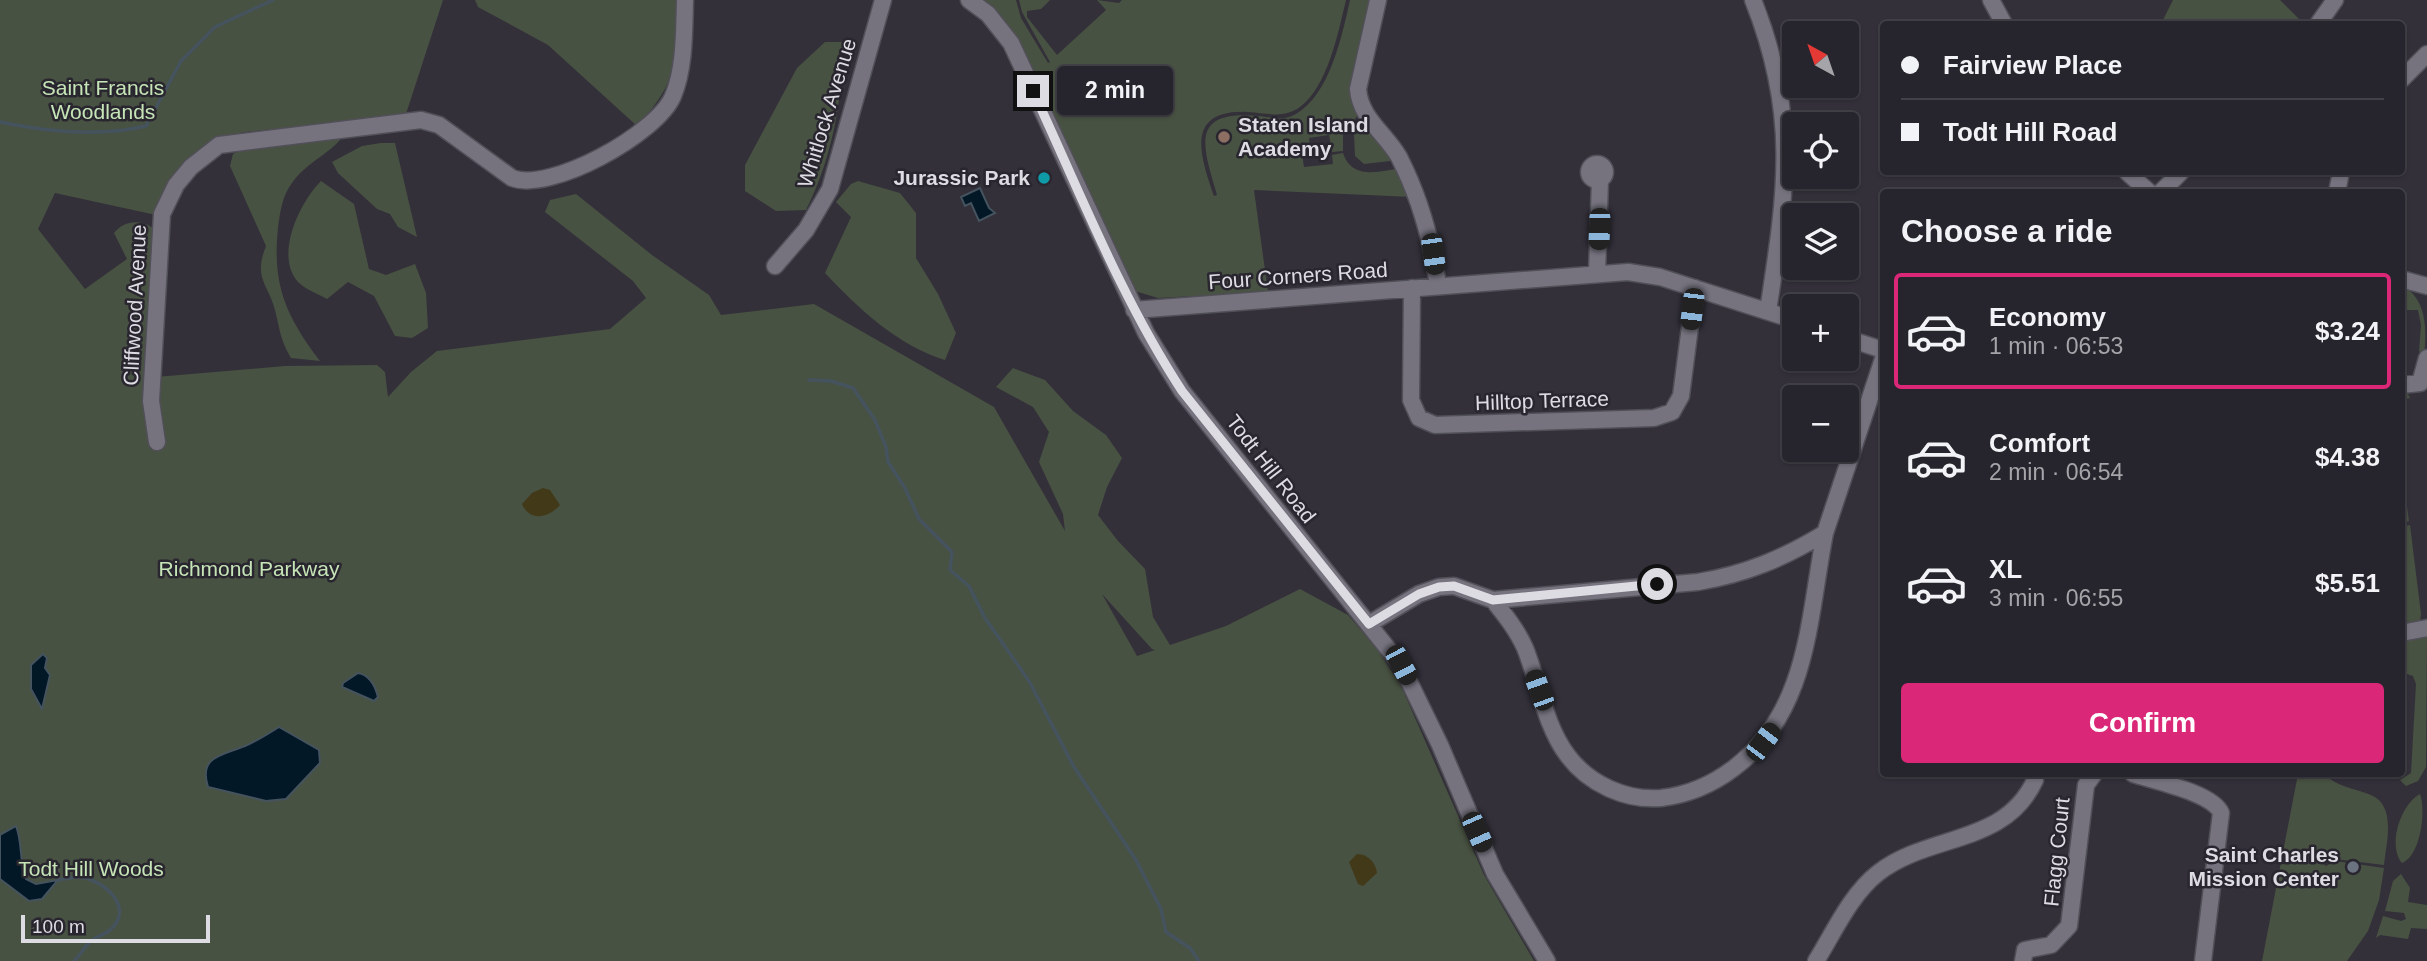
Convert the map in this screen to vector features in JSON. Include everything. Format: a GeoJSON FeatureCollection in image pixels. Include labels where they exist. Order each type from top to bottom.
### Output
{"type":"FeatureCollection","features":[{"type":"Feature","properties":{"kind":"street","name":"Cliffwood Avenue"},"geometry":{"type":"LineString","coordinates":[[157,442],[151,401],[160,223],[168,199],[183,176],[205,153],[219,145],[421,120],[439,125],[522,182],[542,180],[617,148],[637,134],[672,99],[679,78],[685,0]]}},
{"type":"Feature","properties":{"kind":"street","name":"Whitlock Avenue"},"geometry":{"type":"LineString","coordinates":[[775,266],[806,230],[830,189],[883,0]]}},
{"type":"Feature","properties":{"kind":"street","name":"Todt Hill Road"},"geometry":{"type":"LineString","coordinates":[[969,0],[988,14],[1011,43],[1135,310],[1182,391],[1401,665],[1420,701],[1496,874],[1548,961]]}},
{"type":"Feature","properties":{"kind":"street"},"geometry":{"type":"LineString","coordinates":[[1378,0],[1358,89],[1359,101],[1398,155],[1419,199],[1438,286]]}},
{"type":"Feature","properties":{"kind":"street"},"geometry":{"type":"LineString","coordinates":[[1753,0],[1776,71],[1786,139],[1787,177],[1768,311]]}},
{"type":"Feature","properties":{"kind":"street"},"geometry":{"type":"LineString","coordinates":[[1991,0],[2002,21]]}},
{"type":"Feature","properties":{"kind":"street"},"geometry":{"type":"LineString","coordinates":[[2320,21],[2334,0]]}},
{"type":"Feature","properties":{"kind":"street"},"geometry":{"type":"LineString","coordinates":[[2405,76],[2427,54]]}},
{"type":"Feature","properties":{"kind":"street"},"geometry":{"type":"LineString","coordinates":[[2130,175],[2147,189]]}},
{"type":"Feature","properties":{"kind":"street"},"geometry":{"type":"LineString","coordinates":[[2164,189],[2178,175]]}},
{"type":"Feature","properties":{"kind":"street"},"geometry":{"type":"LineString","coordinates":[[1597,272],[1600,180]]}},
{"type":"Feature","properties":{"kind":"street","name":"Four Corners Road"},"geometry":{"type":"LineString","coordinates":[[1135,310],[1597,272],[1628,272],[1660,277],[1782,316]]}},
{"type":"Feature","properties":{"kind":"street"},"geometry":{"type":"LineString","coordinates":[[2405,280],[2427,286]]}},
{"type":"Feature","properties":{"kind":"street","name":"Hilltop Terrace"},"geometry":{"type":"LineString","coordinates":[[1412,288],[1411,400],[1419,418],[1436,425],[1654,418],[1672,412],[1681,396],[1696,288]]}},
{"type":"Feature","properties":{"kind":"street"},"geometry":{"type":"LineString","coordinates":[[1859,342],[1880,349]]}},
{"type":"Feature","properties":{"kind":"street"},"geometry":{"type":"LineString","coordinates":[[2405,385],[2420,383],[2427,358]]}},
{"type":"Feature","properties":{"kind":"street"},"geometry":{"type":"LineString","coordinates":[[1493,600],[1524,648],[1554,732],[1568,757],[1590,777],[1625,795],[1643,798],[1678,795],[1722,777],[1763,742],[1779,721],[1798,674],[1825,533],[1880,368]]}},
{"type":"Feature","properties":{"kind":"street"},"geometry":{"type":"LineString","coordinates":[[1369,624],[1419,594],[1439,587],[1454,586],[1493,600],[1727,577],[1767,565],[1825,533]]}},
{"type":"Feature","properties":{"kind":"street"},"geometry":{"type":"LineString","coordinates":[[2405,632],[2427,628]]}},
{"type":"Feature","properties":{"kind":"street","name":"Flagg Court"},"geometry":{"type":"LineString","coordinates":[[2024,955],[2051,945],[2069,926],[2086,785],[2092,777]]}},
{"type":"Feature","properties":{"kind":"street"},"geometry":{"type":"LineString","coordinates":[[2142,777],[2203,797],[2218,806],[2221,813],[2203,961]]}},
{"type":"Feature","properties":{"kind":"street"},"geometry":{"type":"LineString","coordinates":[[1816,961],[1859,893],[1878,873],[1904,857],[2007,818],[2028,796],[2035,780]]}},
{"type":"Feature","properties":{"kind":"green space"},"geometry":{"type":"Polygon","coordinates":[[[0,0],[443,0],[405,117],[244,132],[215,139],[156,215],[55,193],[38,229],[85,289],[127,259],[114,233],[118,229],[138,222],[154,229],[144,378],[285,366],[377,365],[385,372],[388,397],[411,372],[437,351],[610,329],[646,298],[633,281],[545,212],[550,200],[576,194],[652,255],[709,295],[721,315],[814,304],[994,407],[1065,531],[1063,514],[1039,462],[1049,432],[1033,407],[996,387],[1013,368],[1045,380],[1073,411],[1106,435],[1122,458],[1107,487],[1098,515],[1145,569],[1153,617],[1170,645],[1226,626],[1300,589],[1348,615],[1378,650],[1401,686],[1484,875],[1534,961],[0,961],[0,0]],[[1102,594],[1137,656],[1155,650],[1102,594]]]}},
{"type":"Feature","properties":{"kind":"green space"},"geometry":{"type":"Polygon","coordinates":[[[475,0],[677,0],[675,55],[668,82],[651,110],[637,126],[548,45],[478,7],[475,0]]]}},
{"type":"Feature","properties":{"kind":"green space","name":"Staten Island Academy"},"geometry":{"type":"Polygon","coordinates":[[[982,0],[1016,0],[1021,18],[1048,63],[1050,62],[1022,12],[1019,0],[1050,0],[1041,9],[1027,11],[1027,17],[1057,55],[1106,10],[1097,0],[1119,3],[1122,0],[1346,0],[1325,73],[1310,98],[1288,113],[1228,113],[1214,118],[1205,127],[1202,151],[1214,196],[1217,195],[1205,147],[1206,134],[1211,125],[1237,115],[1287,118],[1308,105],[1318,93],[1333,63],[1350,0],[1370,0],[1351,85],[1351,97],[1359,114],[1343,133],[1343,151],[1332,152],[1329,135],[1309,138],[1311,153],[1302,154],[1304,167],[1333,164],[1332,155],[1343,153],[1347,162],[1359,171],[1375,172],[1400,168],[1413,197],[1254,190],[1268,292],[1158,298],[1135,291],[982,0]]]}},
{"type":"Feature","properties":{"kind":"green space"},"geometry":{"type":"Polygon","coordinates":[[[2173,0],[2280,0],[2301,21],[2162,21],[2173,0]]]}},
{"type":"Feature","properties":{"kind":"green space"},"geometry":{"type":"Polygon","coordinates":[[[825,42],[842,42],[841,85],[829,150],[806,210],[776,211],[745,191],[745,165],[797,68],[825,42]]]}},
{"type":"Feature","properties":{"kind":"green space"},"geometry":{"type":"Polygon","coordinates":[[[1365,122],[1392,158],[1390,161],[1364,164],[1355,156],[1354,134],[1365,122]]]}},
{"type":"Feature","properties":{"kind":"green space"},"geometry":{"type":"Polygon","coordinates":[[[346,132],[334,146],[298,176],[282,204],[277,248],[280,283],[290,314],[320,361],[291,358],[282,340],[275,310],[261,274],[266,246],[230,166],[233,154],[248,146],[346,132]]]}},
{"type":"Feature","properties":{"kind":"green space"},"geometry":{"type":"Polygon","coordinates":[[[395,143],[417,237],[398,227],[390,214],[377,209],[338,173],[332,162],[362,146],[395,143]]]}},
{"type":"Feature","properties":{"kind":"green space"},"geometry":{"type":"Polygon","coordinates":[[[321,181],[354,204],[369,269],[386,275],[415,264],[426,293],[428,328],[412,338],[395,336],[374,296],[348,282],[327,299],[298,282],[291,271],[289,244],[298,215],[321,181]]]}},
{"type":"Feature","properties":{"kind":"green space"},"geometry":{"type":"Polygon","coordinates":[[[858,181],[900,193],[916,213],[916,258],[938,294],[956,333],[945,360],[895,335],[851,300],[825,273],[851,217],[836,202],[851,184],[858,181]]]}},
{"type":"Feature","properties":{"kind":"green space"},"geometry":{"type":"Polygon","coordinates":[[[2405,288],[2416,298],[2423,315],[2424,356],[2419,351],[2421,325],[2418,310],[2406,310],[2405,288]]]}},
{"type":"Feature","properties":{"kind":"green space"},"geometry":{"type":"Polygon","coordinates":[[[2405,435],[2407,470],[2405,474],[2405,435]]]}},
{"type":"Feature","properties":{"kind":"green space"},"geometry":{"type":"Polygon","coordinates":[[[2405,492],[2409,521],[2405,522],[2405,492]]]}},
{"type":"Feature","properties":{"kind":"green space"},"geometry":{"type":"Polygon","coordinates":[[[2410,525],[2421,614],[2420,623],[2405,625],[2405,526],[2410,525]]]}},
{"type":"Feature","properties":{"kind":"green space"},"geometry":{"type":"Polygon","coordinates":[[[2427,637],[2426,767],[2418,781],[2406,786],[2400,780],[2411,773],[2416,684],[2413,676],[2405,673],[2405,639],[2427,637]]]}},
{"type":"Feature","properties":{"kind":"green space"},"geometry":{"type":"Polygon","coordinates":[[[2297,777],[2330,777],[2335,782],[2379,800],[2387,816],[2388,826],[2384,865],[2335,859],[2329,851],[2322,856],[2322,863],[2326,866],[2335,861],[2384,868],[2379,900],[2368,931],[2347,961],[2262,961],[2297,777]]]}},
{"type":"Feature","properties":{"kind":"green space"},"geometry":{"type":"Polygon","coordinates":[[[2420,794],[2422,821],[2418,842],[2414,852],[2402,863],[2396,846],[2398,826],[2407,806],[2420,794]]]}},
{"type":"Feature","properties":{"kind":"green space"},"geometry":{"type":"Polygon","coordinates":[[[2401,874],[2410,888],[2408,902],[2427,905],[2427,929],[2411,928],[2408,939],[2380,935],[2376,938],[2383,916],[2401,921],[2406,919],[2404,913],[2385,911],[2393,881],[2401,874]]]}},
{"type":"Feature","properties":{"kind":"sand"},"geometry":{"type":"Polygon","coordinates":[[[543,488],[550,490],[560,505],[545,515],[529,513],[522,504],[532,493],[543,488]]]}},
{"type":"Feature","properties":{"kind":"sand"},"geometry":{"type":"Polygon","coordinates":[[[1357,854],[1371,860],[1377,873],[1363,886],[1358,884],[1349,862],[1357,854]]]}},
{"type":"Feature","properties":{"kind":"water"},"geometry":{"type":"Polygon","coordinates":[[[980,188],[989,208],[995,213],[979,221],[971,203],[965,206],[961,197],[980,188]]]}},
{"type":"Feature","properties":{"kind":"water"},"geometry":{"type":"Polygon","coordinates":[[[43,654],[47,658],[45,668],[50,675],[42,709],[31,689],[31,665],[43,654]]]}},
{"type":"Feature","properties":{"kind":"water"},"geometry":{"type":"Polygon","coordinates":[[[358,673],[369,678],[374,685],[378,697],[374,701],[342,687],[343,683],[358,673]]]}},
{"type":"Feature","properties":{"kind":"water"},"geometry":{"type":"Polygon","coordinates":[[[279,727],[319,750],[320,763],[286,799],[266,801],[208,787],[206,769],[215,758],[249,744],[279,727]]]}},
{"type":"Feature","properties":{"kind":"water"},"geometry":{"type":"Polygon","coordinates":[[[16,826],[26,879],[36,884],[58,880],[42,899],[29,901],[0,879],[0,835],[16,826]]]}},
{"type":"Feature","properties":{"kind":"waterway"},"geometry":{"type":"LineString","coordinates":[[0,122],[73,132],[146,126],[181,61],[215,27],[273,0]]}},
{"type":"Feature","properties":{"kind":"waterway"},"geometry":{"type":"LineString","coordinates":[[809,380],[831,381],[853,388],[875,420],[886,447],[888,462],[905,488],[919,519],[952,552],[950,570],[969,586],[985,618],[1029,681],[1074,767],[1136,860],[1161,909],[1166,932],[1190,948],[1199,961]]}},
{"type":"Feature","properties":{"kind":"waterway"},"geometry":{"type":"LineString","coordinates":[[58,880],[79,877],[88,879],[106,889],[118,903],[118,921],[111,929],[90,942],[74,961]]}},
{"type":"Feature","properties":{"kind":"place","name":"Staten Island Academy"},"geometry":{"type":"Point","coordinates":[1224,137]}},
{"type":"Feature","properties":{"kind":"place","name":"Jurassic Park"},"geometry":{"type":"Point","coordinates":[1044,178]}},
{"type":"Feature","properties":{"kind":"place","name":"Saint Charles Mission Center"},"geometry":{"type":"Point","coordinates":[2353,867]}},
{"type":"Feature","properties":{"kind":"route"},"geometry":{"type":"LineString","coordinates":[[1033,91],[1146,333],[1182,391],[1369,624],[1419,594],[1439,587],[1454,586],[1493,600],[1657,584]]}},
{"type":"Feature","properties":{"kind":"park label","name":"Saint Francis Woodlands"},"geometry":{"type":"Point","coordinates":[103,100]}},
{"type":"Feature","properties":{"kind":"park label","name":"Richmond Parkway"},"geometry":{"type":"Point","coordinates":[249,569]}},
{"type":"Feature","properties":{"kind":"park label","name":"Todt Hill Woods"},"geometry":{"type":"Point","coordinates":[91,869]}}]}
